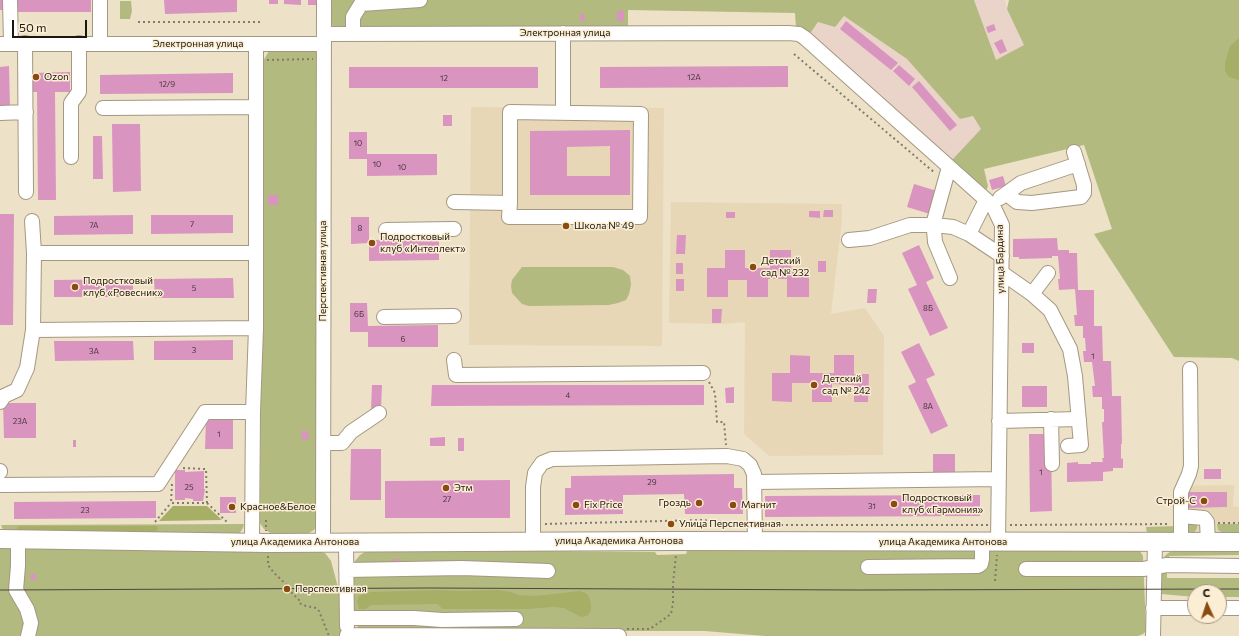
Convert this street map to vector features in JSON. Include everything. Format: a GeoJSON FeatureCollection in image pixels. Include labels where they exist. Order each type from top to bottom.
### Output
{"type":"FeatureCollection","features":[{"type":"Feature","properties":{"kind":"main road","name":"улица Академика Антонова"},"geometry":{"type":"LineString","coordinates":[[0,539],[346,543],[533,533],[754,534],[994,540],[1239,542]]}},
{"type":"Feature","properties":{"kind":"street"},"geometry":{"type":"LineString","coordinates":[[6,44],[10,0]]}},
{"type":"Feature","properties":{"kind":"street"},"geometry":{"type":"LineString","coordinates":[[100,0],[100,44]]}},
{"type":"Feature","properties":{"kind":"street","name":"Перспективная улица"},"geometry":{"type":"LineString","coordinates":[[322,543],[324,0]]}},
{"type":"Feature","properties":{"kind":"street"},"geometry":{"type":"LineString","coordinates":[[353,34],[353,16],[361,4],[420,0]]}},
{"type":"Feature","properties":{"kind":"street"},"geometry":{"type":"LineString","coordinates":[[563,33],[563,113]]}},
{"type":"Feature","properties":{"kind":"street","name":"Электронная улица"},"geometry":{"type":"LineString","coordinates":[[6,44],[256,44],[324,39],[353,34],[788,33],[799,34],[805,38]]}},
{"type":"Feature","properties":{"kind":"street","name":"улица Бардина"},"geometry":{"type":"LineString","coordinates":[[805,38],[990,203],[1002,225],[999,479],[994,540],[982,559],[981,564],[978,566],[868,567]]}},
{"type":"Feature","properties":{"kind":"street"},"geometry":{"type":"LineString","coordinates":[[25,44],[26,192]]}},
{"type":"Feature","properties":{"kind":"street"},"geometry":{"type":"LineString","coordinates":[[71,157],[71,103],[79,92],[79,44]]}},
{"type":"Feature","properties":{"kind":"street"},"geometry":{"type":"LineString","coordinates":[[256,44],[256,328],[253,412],[262,542]]}},
{"type":"Feature","properties":{"kind":"street"},"geometry":{"type":"LineString","coordinates":[[103,108],[256,107]]}},
{"type":"Feature","properties":{"kind":"street"},"geometry":{"type":"LineString","coordinates":[[0,113],[26,112]]}},
{"type":"Feature","properties":{"kind":"street"},"geometry":{"type":"LineString","coordinates":[[510,112],[641,114],[640,217],[509,217],[510,203],[510,112]]}},
{"type":"Feature","properties":{"kind":"street"},"geometry":{"type":"LineString","coordinates":[[969,234],[990,203],[1021,183],[1076,158],[1084,185],[1084,193],[1080,197],[1032,203],[1017,202],[1006,194]]}},
{"type":"Feature","properties":{"kind":"street"},"geometry":{"type":"LineString","coordinates":[[949,167],[934,224],[935,242],[950,278]]}},
{"type":"Feature","properties":{"kind":"street"},"geometry":{"type":"LineString","coordinates":[[454,202],[510,203]]}},
{"type":"Feature","properties":{"kind":"street"},"geometry":{"type":"LineString","coordinates":[[1,397],[17,390],[27,368],[33,330],[34,253],[32,221]]}},
{"type":"Feature","properties":{"kind":"street"},"geometry":{"type":"LineString","coordinates":[[849,240],[870,238],[910,226],[934,224],[952,227],[969,234],[1002,256]]}},
{"type":"Feature","properties":{"kind":"street"},"geometry":{"type":"LineString","coordinates":[[386,230],[454,229]]}},
{"type":"Feature","properties":{"kind":"street"},"geometry":{"type":"LineString","coordinates":[[34,253],[256,253]]}},
{"type":"Feature","properties":{"kind":"street"},"geometry":{"type":"LineString","coordinates":[[1002,273],[1032,294],[1050,310],[1070,349],[1075,376],[1081,445],[1068,446]]}},
{"type":"Feature","properties":{"kind":"street"},"geometry":{"type":"LineString","coordinates":[[1032,294],[1048,273]]}},
{"type":"Feature","properties":{"kind":"street"},"geometry":{"type":"LineString","coordinates":[[384,317],[454,316]]}},
{"type":"Feature","properties":{"kind":"street"},"geometry":{"type":"LineString","coordinates":[[33,330],[256,328]]}},
{"type":"Feature","properties":{"kind":"street"},"geometry":{"type":"LineString","coordinates":[[454,360],[456,375],[703,373]]}},
{"type":"Feature","properties":{"kind":"street"},"geometry":{"type":"LineString","coordinates":[[1181,542],[1181,492],[1190,474],[1191,466],[1190,369]]}},
{"type":"Feature","properties":{"kind":"street"},"geometry":{"type":"LineString","coordinates":[[0,485],[158,484],[205,412],[253,412]]}},
{"type":"Feature","properties":{"kind":"street"},"geometry":{"type":"LineString","coordinates":[[323,443],[342,443],[351,432],[380,413]]}},
{"type":"Feature","properties":{"kind":"street"},"geometry":{"type":"LineString","coordinates":[[999,421],[1079,418]]}},
{"type":"Feature","properties":{"kind":"street"},"geometry":{"type":"LineString","coordinates":[[1051,419],[1052,464]]}},
{"type":"Feature","properties":{"kind":"street"},"geometry":{"type":"LineString","coordinates":[[533,533],[533,487],[535,473],[542,463],[552,459],[727,456],[743,459],[750,465],[752,470],[754,482],[754,534]]}},
{"type":"Feature","properties":{"kind":"street"},"geometry":{"type":"LineString","coordinates":[[754,482],[999,479]]}},
{"type":"Feature","properties":{"kind":"street"},"geometry":{"type":"LineString","coordinates":[[1181,520],[1204,518],[1207,522],[1208,542]]}},
{"type":"Feature","properties":{"kind":"street"},"geometry":{"type":"LineString","coordinates":[[18,539],[18,581],[16,590],[27,609],[31,623],[28,636]]}},
{"type":"Feature","properties":{"kind":"street"},"geometry":{"type":"LineString","coordinates":[[1153,636],[1155,542]]}},
{"type":"Feature","properties":{"kind":"street"},"geometry":{"type":"LineString","coordinates":[[346,543],[347,635],[619,636]]}},
{"type":"Feature","properties":{"kind":"street"},"geometry":{"type":"LineString","coordinates":[[1026,569],[1143,569],[1167,565],[1239,566]]}},
{"type":"Feature","properties":{"kind":"street"},"geometry":{"type":"LineString","coordinates":[[346,570],[462,568],[548,571]]}},
{"type":"Feature","properties":{"kind":"street"},"geometry":{"type":"LineString","coordinates":[[1154,608],[1187,608]]}},
{"type":"Feature","properties":{"kind":"street"},"geometry":{"type":"LineString","coordinates":[[1227,608],[1239,608]]}},
{"type":"Feature","properties":{"kind":"street"},"geometry":{"type":"LineString","coordinates":[[347,618],[414,618],[442,620],[516,619]]}},
{"type":"Feature","properties":{"kind":"path"},"geometry":{"type":"LineString","coordinates":[[138,22],[260,22]]}},
{"type":"Feature","properties":{"kind":"path"},"geometry":{"type":"LineString","coordinates":[[794,54],[945,181]]}},
{"type":"Feature","properties":{"kind":"path"},"geometry":{"type":"LineString","coordinates":[[265,60],[314,58]]}},
{"type":"Feature","properties":{"kind":"path"},"geometry":{"type":"LineString","coordinates":[[715,393],[717,422],[724,422],[725,440]]}},
{"type":"Feature","properties":{"kind":"path"},"geometry":{"type":"LineString","coordinates":[[169,468],[206,469],[206,503]]}},
{"type":"Feature","properties":{"kind":"path"},"geometry":{"type":"LineString","coordinates":[[155,522],[171,502],[172,484],[158,484]]}},
{"type":"Feature","properties":{"kind":"path"},"geometry":{"type":"LineString","coordinates":[[171,502],[206,503],[227,522]]}},
{"type":"Feature","properties":{"kind":"path"},"geometry":{"type":"LineString","coordinates":[[266,520],[262,542],[268,566],[290,588],[292,593],[299,600],[299,603],[316,608],[319,611],[329,636]]}},
{"type":"Feature","properties":{"kind":"path"},"geometry":{"type":"LineString","coordinates":[[533,533],[701,520],[754,534],[994,540],[1181,520]]}},
{"type":"Feature","properties":{"kind":"path"},"geometry":{"type":"LineString","coordinates":[[1207,522],[1239,523]]}},
{"type":"Feature","properties":{"kind":"path"},"geometry":{"type":"LineString","coordinates":[[994,540],[996,581]]}},
{"type":"Feature","properties":{"kind":"path"},"geometry":{"type":"LineString","coordinates":[[673,584],[676,555]]}},
{"type":"Feature","properties":{"kind":"shaded area"},"geometry":{"type":"Polygon","coordinates":[[[974,0],[1005,0],[1007,9],[1025,45],[996,60],[974,0]]]}},
{"type":"Feature","properties":{"kind":"shaded area"},"geometry":{"type":"Polygon","coordinates":[[[844,16],[907,59],[960,119],[973,116],[982,129],[952,160],[809,35],[818,22],[844,16]]]}},
{"type":"Feature","properties":{"kind":"shaded area","name":"Школа № 49"},"geometry":{"type":"Polygon","coordinates":[[[471,107],[664,108],[662,346],[469,345],[471,107]]]}},
{"type":"Feature","properties":{"kind":"shaded area"},"geometry":{"type":"Polygon","coordinates":[[[671,202],[842,204],[842,220],[831,314],[865,308],[884,336],[883,455],[769,456],[744,434],[745,322],[721,324],[669,323],[671,202]]]}},
{"type":"Feature","properties":{"kind":"shaded area"},"geometry":{"type":"Polygon","coordinates":[[[1234,485],[1233,506],[1239,507],[1239,533],[1173,533],[1176,486],[1234,485]]]}},
{"type":"Feature","properties":{"kind":"green space"},"geometry":{"type":"Polygon","coordinates":[[[328,0],[974,0],[996,60],[1024,45],[1007,9],[1009,0],[1239,0],[1239,361],[1232,358],[1174,357],[1094,234],[1112,229],[1084,145],[984,169],[988,186],[986,191],[952,160],[981,129],[973,116],[960,119],[907,59],[844,16],[835,27],[818,22],[809,35],[796,28],[795,13],[628,10],[628,28],[340,28],[331,25],[328,0]]]}},
{"type":"Feature","properties":{"kind":"green space"},"geometry":{"type":"Polygon","coordinates":[[[120,1],[131,1],[132,11],[130,19],[120,19],[120,1]]]}},
{"type":"Feature","properties":{"kind":"green space"},"geometry":{"type":"Polygon","coordinates":[[[1239,38],[1239,80],[1229,77],[1225,71],[1225,63],[1230,46],[1239,38]]]}},
{"type":"Feature","properties":{"kind":"green space"},"geometry":{"type":"Polygon","coordinates":[[[276,48],[314,49],[317,53],[318,523],[314,530],[307,534],[274,535],[264,529],[260,523],[263,61],[269,51],[276,48]]]}},
{"type":"Feature","properties":{"kind":"green space"},"geometry":{"type":"Polygon","coordinates":[[[522,267],[613,267],[623,270],[630,276],[631,285],[626,300],[609,305],[529,306],[522,304],[512,293],[512,280],[522,267]]]}},
{"type":"Feature","properties":{"kind":"green space"},"geometry":{"type":"Polygon","coordinates":[[[173,506],[207,506],[222,520],[159,521],[173,506]]]}},
{"type":"Feature","properties":{"kind":"green space"},"geometry":{"type":"Polygon","coordinates":[[[244,524],[239,534],[226,536],[224,533],[198,533],[194,536],[4,532],[1,525],[244,524]]]}},
{"type":"Feature","properties":{"kind":"green space"},"geometry":{"type":"Polygon","coordinates":[[[1217,524],[1239,524],[1239,533],[1223,533],[1218,530],[1217,524]]]}},
{"type":"Feature","properties":{"kind":"green space"},"geometry":{"type":"Polygon","coordinates":[[[1186,525],[1197,525],[1194,533],[1189,534],[1187,531],[1186,525]]]}},
{"type":"Feature","properties":{"kind":"green space"},"geometry":{"type":"Polygon","coordinates":[[[157,526],[158,529],[155,533],[17,530],[17,527],[157,526]]]}},
{"type":"Feature","properties":{"kind":"green space"},"geometry":{"type":"Polygon","coordinates":[[[1176,526],[1177,530],[1173,533],[1147,534],[1146,527],[1176,526]]]}},
{"type":"Feature","properties":{"kind":"green space"},"geometry":{"type":"Polygon","coordinates":[[[0,549],[316,551],[325,553],[331,561],[340,595],[342,636],[0,636],[0,549]]]}},
{"type":"Feature","properties":{"kind":"green space"},"geometry":{"type":"Polygon","coordinates":[[[1239,549],[1239,555],[1164,557],[1168,553],[1175,550],[1239,549]]]}},
{"type":"Feature","properties":{"kind":"green space"},"geometry":{"type":"Polygon","coordinates":[[[687,551],[1140,551],[1143,556],[1146,631],[1138,636],[765,636],[705,631],[365,631],[361,630],[356,625],[353,618],[352,581],[355,561],[365,552],[655,552],[657,555],[686,554],[687,551]]]}},
{"type":"Feature","properties":{"kind":"green space"},"geometry":{"type":"Polygon","coordinates":[[[1167,569],[1167,578],[1239,578],[1239,597],[1227,597],[1227,584],[1187,584],[1187,596],[1161,594],[1159,592],[1159,574],[1167,569]]]}},
{"type":"Feature","properties":{"kind":"green space"},"geometry":{"type":"Polygon","coordinates":[[[498,590],[519,595],[535,596],[580,591],[586,593],[589,597],[591,611],[587,616],[581,617],[564,608],[553,607],[527,609],[443,609],[437,604],[371,605],[366,609],[359,609],[357,601],[359,596],[371,592],[498,590]]]}},
{"type":"Feature","properties":{"kind":"building"},"geometry":{"type":"Polygon","coordinates":[[[0,0],[7,0],[7,10],[0,10],[0,0]]]}},
{"type":"Feature","properties":{"kind":"building"},"geometry":{"type":"Polygon","coordinates":[[[17,0],[91,0],[91,12],[17,12],[17,0]]]}},
{"type":"Feature","properties":{"kind":"building"},"geometry":{"type":"Polygon","coordinates":[[[164,0],[237,0],[237,12],[165,14],[164,0]]]}},
{"type":"Feature","properties":{"kind":"building"},"geometry":{"type":"Polygon","coordinates":[[[269,0],[278,0],[278,4],[269,4],[269,0]]]}},
{"type":"Feature","properties":{"kind":"building"},"geometry":{"type":"Polygon","coordinates":[[[284,0],[301,0],[301,5],[284,4],[284,0]]]}},
{"type":"Feature","properties":{"kind":"building"},"geometry":{"type":"Polygon","coordinates":[[[308,0],[317,0],[317,5],[308,5],[308,0]]]}},
{"type":"Feature","properties":{"kind":"building"},"geometry":{"type":"Polygon","coordinates":[[[617,11],[624,11],[624,21],[617,21],[617,11]]]}},
{"type":"Feature","properties":{"kind":"building"},"geometry":{"type":"Polygon","coordinates":[[[580,14],[584,14],[585,21],[580,21],[580,14]]]}},
{"type":"Feature","properties":{"kind":"building"},"geometry":{"type":"Polygon","coordinates":[[[846,21],[898,63],[891,70],[840,29],[846,21]]]}},
{"type":"Feature","properties":{"kind":"building"},"geometry":{"type":"Polygon","coordinates":[[[994,24],[996,30],[988,33],[986,27],[994,24]]]}},
{"type":"Feature","properties":{"kind":"building"},"geometry":{"type":"Polygon","coordinates":[[[1002,39],[1007,51],[1000,54],[994,43],[1002,39]]]}},
{"type":"Feature","properties":{"kind":"building"},"geometry":{"type":"Polygon","coordinates":[[[899,65],[915,79],[909,86],[893,71],[899,65]]]}},
{"type":"Feature","properties":{"kind":"building"},"geometry":{"type":"Polygon","coordinates":[[[9,66],[10,107],[0,108],[0,67],[9,66]]]}},
{"type":"Feature","properties":{"kind":"building"},"geometry":{"type":"Polygon","coordinates":[[[788,66],[788,87],[600,88],[600,67],[788,66]]]}},
{"type":"Feature","properties":{"kind":"building"},"geometry":{"type":"Polygon","coordinates":[[[349,67],[538,67],[538,88],[349,88],[349,67]]]}},
{"type":"Feature","properties":{"kind":"building"},"geometry":{"type":"Polygon","coordinates":[[[70,72],[70,92],[55,92],[56,200],[38,200],[37,92],[32,92],[32,73],[70,72]]]}},
{"type":"Feature","properties":{"kind":"building"},"geometry":{"type":"Polygon","coordinates":[[[233,73],[233,93],[100,94],[100,75],[233,73]]]}},
{"type":"Feature","properties":{"kind":"building"},"geometry":{"type":"Polygon","coordinates":[[[919,81],[957,125],[950,131],[912,87],[919,81]]]}},
{"type":"Feature","properties":{"kind":"building"},"geometry":{"type":"Polygon","coordinates":[[[443,115],[452,115],[452,126],[443,126],[443,115]]]}},
{"type":"Feature","properties":{"kind":"building"},"geometry":{"type":"Polygon","coordinates":[[[112,124],[140,124],[141,191],[113,192],[112,124]]]}},
{"type":"Feature","properties":{"kind":"building"},"geometry":{"type":"Polygon","coordinates":[[[630,130],[630,195],[530,195],[530,131],[630,130]],[[610,146],[567,147],[567,176],[610,176],[610,146]]]}},
{"type":"Feature","properties":{"kind":"building"},"geometry":{"type":"Polygon","coordinates":[[[349,132],[367,132],[367,154],[437,154],[437,175],[367,176],[367,159],[349,159],[349,132]]]}},
{"type":"Feature","properties":{"kind":"building"},"geometry":{"type":"Polygon","coordinates":[[[93,136],[102,136],[103,179],[93,179],[93,136]]]}},
{"type":"Feature","properties":{"kind":"building"},"geometry":{"type":"Polygon","coordinates":[[[1003,176],[1006,186],[992,190],[989,180],[1003,176]]]}},
{"type":"Feature","properties":{"kind":"building"},"geometry":{"type":"Polygon","coordinates":[[[914,184],[937,191],[930,214],[907,207],[914,184]]]}},
{"type":"Feature","properties":{"kind":"building"},"geometry":{"type":"Polygon","coordinates":[[[268,195],[278,195],[278,205],[268,205],[268,195]]]}},
{"type":"Feature","properties":{"kind":"building"},"geometry":{"type":"Polygon","coordinates":[[[824,210],[833,210],[833,217],[823,217],[824,210]]]}},
{"type":"Feature","properties":{"kind":"building"},"geometry":{"type":"Polygon","coordinates":[[[809,211],[820,211],[820,218],[809,217],[809,211]]]}},
{"type":"Feature","properties":{"kind":"building"},"geometry":{"type":"Polygon","coordinates":[[[726,212],[735,212],[735,218],[726,218],[726,212]]]}},
{"type":"Feature","properties":{"kind":"building"},"geometry":{"type":"Polygon","coordinates":[[[0,214],[14,214],[13,325],[0,325],[0,214]]]}},
{"type":"Feature","properties":{"kind":"building"},"geometry":{"type":"Polygon","coordinates":[[[133,215],[133,234],[54,235],[54,216],[133,215]]]}},
{"type":"Feature","properties":{"kind":"building"},"geometry":{"type":"Polygon","coordinates":[[[151,215],[233,215],[233,233],[151,234],[151,215]]]}},
{"type":"Feature","properties":{"kind":"building"},"geometry":{"type":"Polygon","coordinates":[[[351,217],[369,217],[369,240],[439,239],[439,260],[369,261],[369,243],[351,244],[351,217]]]}},
{"type":"Feature","properties":{"kind":"building"},"geometry":{"type":"Polygon","coordinates":[[[677,235],[686,235],[685,254],[676,254],[677,235]]]}},
{"type":"Feature","properties":{"kind":"building"},"geometry":{"type":"Polygon","coordinates":[[[1057,238],[1058,250],[1069,250],[1069,253],[1077,253],[1078,290],[1094,290],[1094,326],[1102,326],[1103,361],[1111,361],[1112,396],[1121,396],[1121,459],[1123,458],[1123,468],[1113,468],[1113,471],[1103,472],[1103,481],[1067,482],[1067,463],[1078,462],[1078,464],[1091,464],[1091,462],[1103,462],[1102,458],[1104,458],[1102,422],[1104,422],[1104,409],[1102,409],[1102,397],[1093,397],[1092,386],[1095,386],[1092,362],[1084,362],[1083,351],[1086,351],[1085,338],[1083,338],[1083,326],[1075,326],[1074,315],[1077,315],[1075,289],[1059,290],[1058,279],[1060,279],[1058,256],[1052,256],[1052,258],[1019,259],[1019,257],[1013,257],[1013,239],[1057,238]]]}},
{"type":"Feature","properties":{"kind":"building"},"geometry":{"type":"Polygon","coordinates":[[[919,245],[934,278],[926,282],[948,328],[930,336],[908,289],[917,285],[902,253],[919,245]]]}},
{"type":"Feature","properties":{"kind":"building"},"geometry":{"type":"Polygon","coordinates":[[[725,250],[745,250],[745,268],[770,268],[770,250],[791,250],[791,268],[809,268],[809,297],[787,297],[787,279],[768,279],[768,297],[747,297],[747,280],[728,280],[728,297],[707,297],[707,268],[725,268],[725,250]]]}},
{"type":"Feature","properties":{"kind":"building"},"geometry":{"type":"Polygon","coordinates":[[[818,261],[826,261],[826,272],[818,272],[818,261]]]}},
{"type":"Feature","properties":{"kind":"building"},"geometry":{"type":"Polygon","coordinates":[[[676,263],[683,263],[683,274],[676,274],[676,263]]]}},
{"type":"Feature","properties":{"kind":"building"},"geometry":{"type":"Polygon","coordinates":[[[233,278],[234,298],[155,298],[154,279],[233,278]]]}},
{"type":"Feature","properties":{"kind":"building"},"geometry":{"type":"Polygon","coordinates":[[[133,279],[133,297],[54,297],[54,280],[133,279]]]}},
{"type":"Feature","properties":{"kind":"building"},"geometry":{"type":"Polygon","coordinates":[[[676,279],[684,279],[684,291],[676,291],[676,279]]]}},
{"type":"Feature","properties":{"kind":"building"},"geometry":{"type":"Polygon","coordinates":[[[868,289],[877,289],[876,303],[867,303],[868,289]]]}},
{"type":"Feature","properties":{"kind":"building"},"geometry":{"type":"Polygon","coordinates":[[[350,303],[367,303],[368,326],[438,325],[438,347],[368,347],[368,332],[350,332],[350,303]]]}},
{"type":"Feature","properties":{"kind":"building"},"geometry":{"type":"Polygon","coordinates":[[[712,309],[722,309],[721,323],[712,323],[712,309]]]}},
{"type":"Feature","properties":{"kind":"building"},"geometry":{"type":"Polygon","coordinates":[[[233,340],[233,360],[154,360],[154,341],[233,340]]]}},
{"type":"Feature","properties":{"kind":"building"},"geometry":{"type":"Polygon","coordinates":[[[54,341],[133,341],[134,360],[55,361],[54,341]]]}},
{"type":"Feature","properties":{"kind":"building"},"geometry":{"type":"Polygon","coordinates":[[[919,343],[935,375],[926,379],[948,426],[931,434],[908,386],[916,382],[901,352],[919,343]]]}},
{"type":"Feature","properties":{"kind":"building"},"geometry":{"type":"Polygon","coordinates":[[[1022,343],[1034,343],[1034,353],[1022,353],[1022,343]]]}},
{"type":"Feature","properties":{"kind":"building"},"geometry":{"type":"Polygon","coordinates":[[[790,355],[810,356],[810,373],[834,373],[834,355],[854,355],[854,374],[869,374],[868,402],[854,402],[854,385],[832,384],[832,402],[812,402],[812,383],[792,383],[792,402],[772,401],[772,373],[790,373],[790,355]]]}},
{"type":"Feature","properties":{"kind":"building"},"geometry":{"type":"Polygon","coordinates":[[[372,385],[382,385],[381,409],[371,409],[372,385]]]}},
{"type":"Feature","properties":{"kind":"building"},"geometry":{"type":"Polygon","coordinates":[[[432,385],[704,385],[704,405],[431,406],[432,385]]]}},
{"type":"Feature","properties":{"kind":"building"},"geometry":{"type":"Polygon","coordinates":[[[1022,386],[1047,386],[1047,407],[1022,407],[1022,386]]]}},
{"type":"Feature","properties":{"kind":"building"},"geometry":{"type":"Polygon","coordinates":[[[734,387],[734,403],[726,403],[725,388],[734,387]]]}},
{"type":"Feature","properties":{"kind":"building"},"geometry":{"type":"Polygon","coordinates":[[[3,403],[36,403],[36,438],[4,438],[3,403]]]}},
{"type":"Feature","properties":{"kind":"building"},"geometry":{"type":"Polygon","coordinates":[[[206,419],[233,419],[233,449],[205,449],[206,419]]]}},
{"type":"Feature","properties":{"kind":"building"},"geometry":{"type":"Polygon","coordinates":[[[301,431],[308,431],[309,439],[302,440],[301,431]]]}},
{"type":"Feature","properties":{"kind":"building"},"geometry":{"type":"Polygon","coordinates":[[[1029,434],[1051,434],[1052,511],[1030,512],[1029,434]]]}},
{"type":"Feature","properties":{"kind":"building"},"geometry":{"type":"Polygon","coordinates":[[[445,437],[445,446],[430,446],[430,438],[445,437]]]}},
{"type":"Feature","properties":{"kind":"building"},"geometry":{"type":"Polygon","coordinates":[[[458,438],[464,438],[464,451],[458,451],[458,438]]]}},
{"type":"Feature","properties":{"kind":"building"},"geometry":{"type":"Polygon","coordinates":[[[73,440],[76,440],[76,447],[73,447],[73,440]]]}},
{"type":"Feature","properties":{"kind":"building"},"geometry":{"type":"Polygon","coordinates":[[[351,449],[381,449],[381,500],[350,500],[351,449]]]}},
{"type":"Feature","properties":{"kind":"building"},"geometry":{"type":"Polygon","coordinates":[[[933,454],[955,454],[955,475],[933,475],[933,454]]]}},
{"type":"Feature","properties":{"kind":"building"},"geometry":{"type":"Polygon","coordinates":[[[1204,469],[1221,469],[1221,479],[1204,479],[1204,469]]]}},
{"type":"Feature","properties":{"kind":"building"},"geometry":{"type":"Polygon","coordinates":[[[175,470],[185,470],[185,472],[204,471],[205,489],[203,501],[193,501],[193,499],[185,498],[185,500],[175,500],[175,470]]]}},
{"type":"Feature","properties":{"kind":"building"},"geometry":{"type":"Polygon","coordinates":[[[734,474],[734,488],[742,488],[743,514],[685,514],[684,494],[623,495],[623,514],[565,515],[565,488],[571,488],[571,476],[734,474]]]}},
{"type":"Feature","properties":{"kind":"building"},"geometry":{"type":"Polygon","coordinates":[[[510,480],[510,518],[385,518],[385,481],[510,480]]]}},
{"type":"Feature","properties":{"kind":"building"},"geometry":{"type":"Polygon","coordinates":[[[1183,492],[1227,492],[1227,507],[1184,508],[1183,492]]]}},
{"type":"Feature","properties":{"kind":"building"},"geometry":{"type":"Polygon","coordinates":[[[980,495],[980,516],[765,517],[765,496],[980,495]]]}},
{"type":"Feature","properties":{"kind":"building"},"geometry":{"type":"Polygon","coordinates":[[[220,497],[236,497],[236,513],[220,513],[220,497]]]}},
{"type":"Feature","properties":{"kind":"building"},"geometry":{"type":"Polygon","coordinates":[[[156,501],[156,518],[14,519],[14,502],[156,501]]]}},
{"type":"Feature","properties":{"kind":"building"},"geometry":{"type":"Polygon","coordinates":[[[392,559],[399,559],[399,567],[392,567],[392,559]]]}},
{"type":"Feature","properties":{"kind":"building"},"geometry":{"type":"Polygon","coordinates":[[[30,574],[36,574],[36,580],[31,580],[30,574]]]}},
{"type":"Feature","properties":{"kind":"tram line"},"geometry":{"type":"LineString","coordinates":[[0,590],[427,588],[857,590],[1239,589]]}},
{"type":"Feature","properties":{"kind":"place","name":"Ozon"},"geometry":{"type":"Point","coordinates":[36,77]}},
{"type":"Feature","properties":{"kind":"place","name":"Школа № 49"},"geometry":{"type":"Point","coordinates":[566,226]}},
{"type":"Feature","properties":{"kind":"place","name":"Подростковый клуб «Интеллект»"},"geometry":{"type":"Point","coordinates":[372,243]}},
{"type":"Feature","properties":{"kind":"place","name":"Детский сад № 232"},"geometry":{"type":"Point","coordinates":[753,267]}},
{"type":"Feature","properties":{"kind":"place","name":"Подростковый клуб «Ровесник»"},"geometry":{"type":"Point","coordinates":[75,287]}},
{"type":"Feature","properties":{"kind":"place","name":"Детский сад № 242"},"geometry":{"type":"Point","coordinates":[814,385]}},
{"type":"Feature","properties":{"kind":"place","name":"Этм"},"geometry":{"type":"Point","coordinates":[446,488]}},
{"type":"Feature","properties":{"kind":"place","name":"Строй-С"},"geometry":{"type":"Point","coordinates":[1204,501]}},
{"type":"Feature","properties":{"kind":"place","name":"Гроздь"},"geometry":{"type":"Point","coordinates":[699,503]}},
{"type":"Feature","properties":{"kind":"place","name":"Подростковый клуб «Гармония»"},"geometry":{"type":"Point","coordinates":[894,504]}},
{"type":"Feature","properties":{"kind":"place","name":"Fix Price"},"geometry":{"type":"Point","coordinates":[576,505]}},
{"type":"Feature","properties":{"kind":"place","name":"Магнит"},"geometry":{"type":"Point","coordinates":[733,505]}},
{"type":"Feature","properties":{"kind":"place","name":"Красное&Белое"},"geometry":{"type":"Point","coordinates":[232,507]}},
{"type":"Feature","properties":{"kind":"place","name":"Улица Перспективная"},"geometry":{"type":"Point","coordinates":[671,524]}},
{"type":"Feature","properties":{"kind":"place","name":"Перспективная"},"geometry":{"type":"Point","coordinates":[287,589]}}]}
